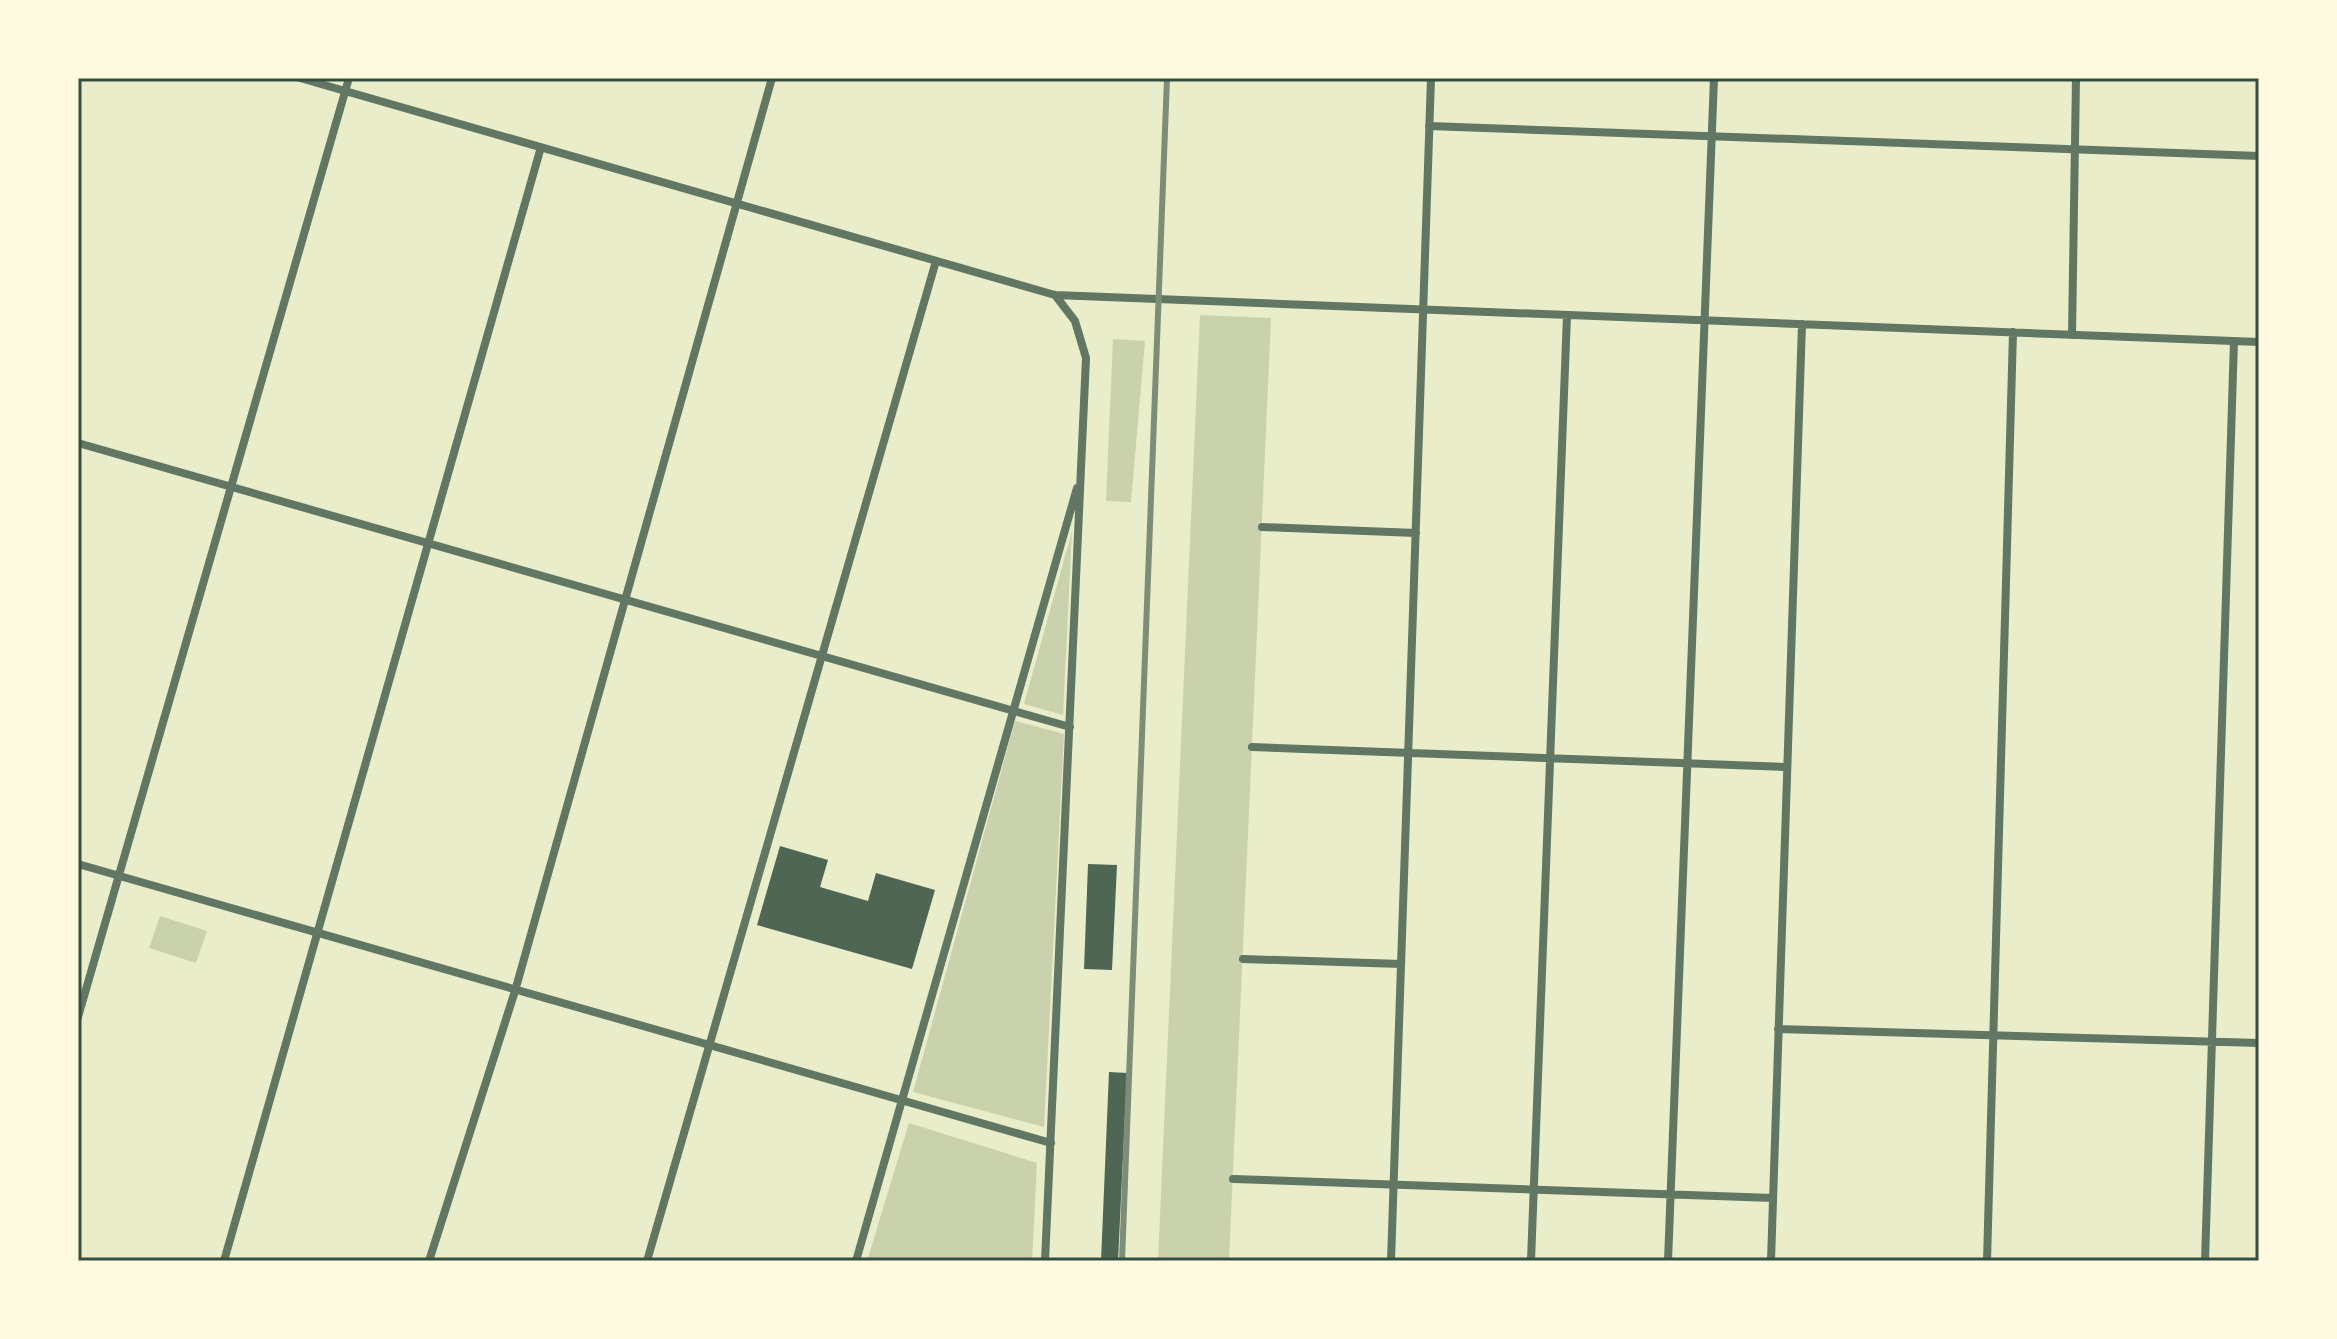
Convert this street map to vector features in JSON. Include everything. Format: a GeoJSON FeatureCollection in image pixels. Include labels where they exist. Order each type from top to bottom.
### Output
{"type":"FeatureCollection","features":[{"type":"Feature","properties":{"kind":"street"},"geometry":{"type":"LineString","coordinates":[[300,78],[1055,295],[2259,342]]}},
{"type":"Feature","properties":{"kind":"street"},"geometry":{"type":"LineString","coordinates":[[78,1017],[349,78]]}},
{"type":"Feature","properties":{"kind":"street"},"geometry":{"type":"LineString","coordinates":[[429,1261],[515,991],[772,78]]}},
{"type":"Feature","properties":{"kind":"street"},"geometry":{"type":"LineString","coordinates":[[1391,1261],[1431,78]]}},
{"type":"Feature","properties":{"kind":"street"},"geometry":{"type":"LineString","coordinates":[[1668,1261],[1714,78]]}},
{"type":"Feature","properties":{"kind":"street"},"geometry":{"type":"LineString","coordinates":[[2072,335],[2076,78]]}},
{"type":"Feature","properties":{"kind":"street"},"geometry":{"type":"LineString","coordinates":[[1429,126],[2259,156]]}},
{"type":"Feature","properties":{"kind":"street"},"geometry":{"type":"LineString","coordinates":[[224,1261],[541,147]]}},
{"type":"Feature","properties":{"kind":"street"},"geometry":{"type":"LineString","coordinates":[[647,1261],[936,261]]}},
{"type":"Feature","properties":{"kind":"street"},"geometry":{"type":"LineString","coordinates":[[1045,1261],[1086,358],[1075,321],[1055,295]]}},
{"type":"Feature","properties":{"kind":"street"},"geometry":{"type":"LineString","coordinates":[[1531,1261],[1567,315]]}},
{"type":"Feature","properties":{"kind":"street"},"geometry":{"type":"LineString","coordinates":[[1771,1261],[1802,324]]}},
{"type":"Feature","properties":{"kind":"street"},"geometry":{"type":"LineString","coordinates":[[1987,1261],[2013,332]]}},
{"type":"Feature","properties":{"kind":"street"},"geometry":{"type":"LineString","coordinates":[[2205,1261],[2234,341]]}},
{"type":"Feature","properties":{"kind":"street"},"geometry":{"type":"LineString","coordinates":[[78,443],[1070,727]]}},
{"type":"Feature","properties":{"kind":"street"},"geometry":{"type":"LineString","coordinates":[[856,1261],[1081,472]]}},
{"type":"Feature","properties":{"kind":"street"},"geometry":{"type":"LineString","coordinates":[[1262,527],[1416,533]]}},
{"type":"Feature","properties":{"kind":"street"},"geometry":{"type":"LineString","coordinates":[[1252,747],[1787,767]]}},
{"type":"Feature","properties":{"kind":"street"},"geometry":{"type":"LineString","coordinates":[[78,864],[1051,1143]]}},
{"type":"Feature","properties":{"kind":"street"},"geometry":{"type":"LineString","coordinates":[[1243,959],[1401,964]]}},
{"type":"Feature","properties":{"kind":"street"},"geometry":{"type":"LineString","coordinates":[[1778,1029],[2259,1043]]}},
{"type":"Feature","properties":{"kind":"street"},"geometry":{"type":"LineString","coordinates":[[1233,1179],[1773,1198]]}},
{"type":"Feature","properties":{"kind":"green space"},"geometry":{"type":"Polygon","coordinates":[[[1200,315],[1271,318],[1229,1261],[1158,1261],[1200,315]]]}},
{"type":"Feature","properties":{"kind":"green space"},"geometry":{"type":"Polygon","coordinates":[[[1113,339],[1145,341],[1131,502],[1106,501],[1113,339]]]}},
{"type":"Feature","properties":{"kind":"green space"},"geometry":{"type":"Polygon","coordinates":[[[1072,531],[1063,715],[1024,704],[1072,531]]]}},
{"type":"Feature","properties":{"kind":"green space"},"geometry":{"type":"Polygon","coordinates":[[[1015,721],[1064,734],[1044,1127],[913,1092],[1015,721]]]}},
{"type":"Feature","properties":{"kind":"green space"},"geometry":{"type":"Polygon","coordinates":[[[160,916],[207,931],[196,963],[149,948],[160,916]]]}},
{"type":"Feature","properties":{"kind":"green space"},"geometry":{"type":"Polygon","coordinates":[[[909,1123],[1037,1163],[1032,1261],[867,1261],[909,1123]]]}},
{"type":"Feature","properties":{"kind":"building"},"geometry":{"type":"Polygon","coordinates":[[[780,846],[828,860],[820,887],[868,901],[876,873],[935,890],[912,969],[757,925],[780,846]]]}},
{"type":"Feature","properties":{"kind":"building"},"geometry":{"type":"Polygon","coordinates":[[[1088,864],[1117,865],[1112,970],[1084,969],[1088,864]]]}},
{"type":"Feature","properties":{"kind":"building"},"geometry":{"type":"Polygon","coordinates":[[[1109,1072],[1127,1073],[1118,1261],[1101,1261],[1109,1072]]]}},
{"type":"Feature","properties":{"kind":"railway"},"geometry":{"type":"LineString","coordinates":[[1122,1261],[1167,78]]}}]}
